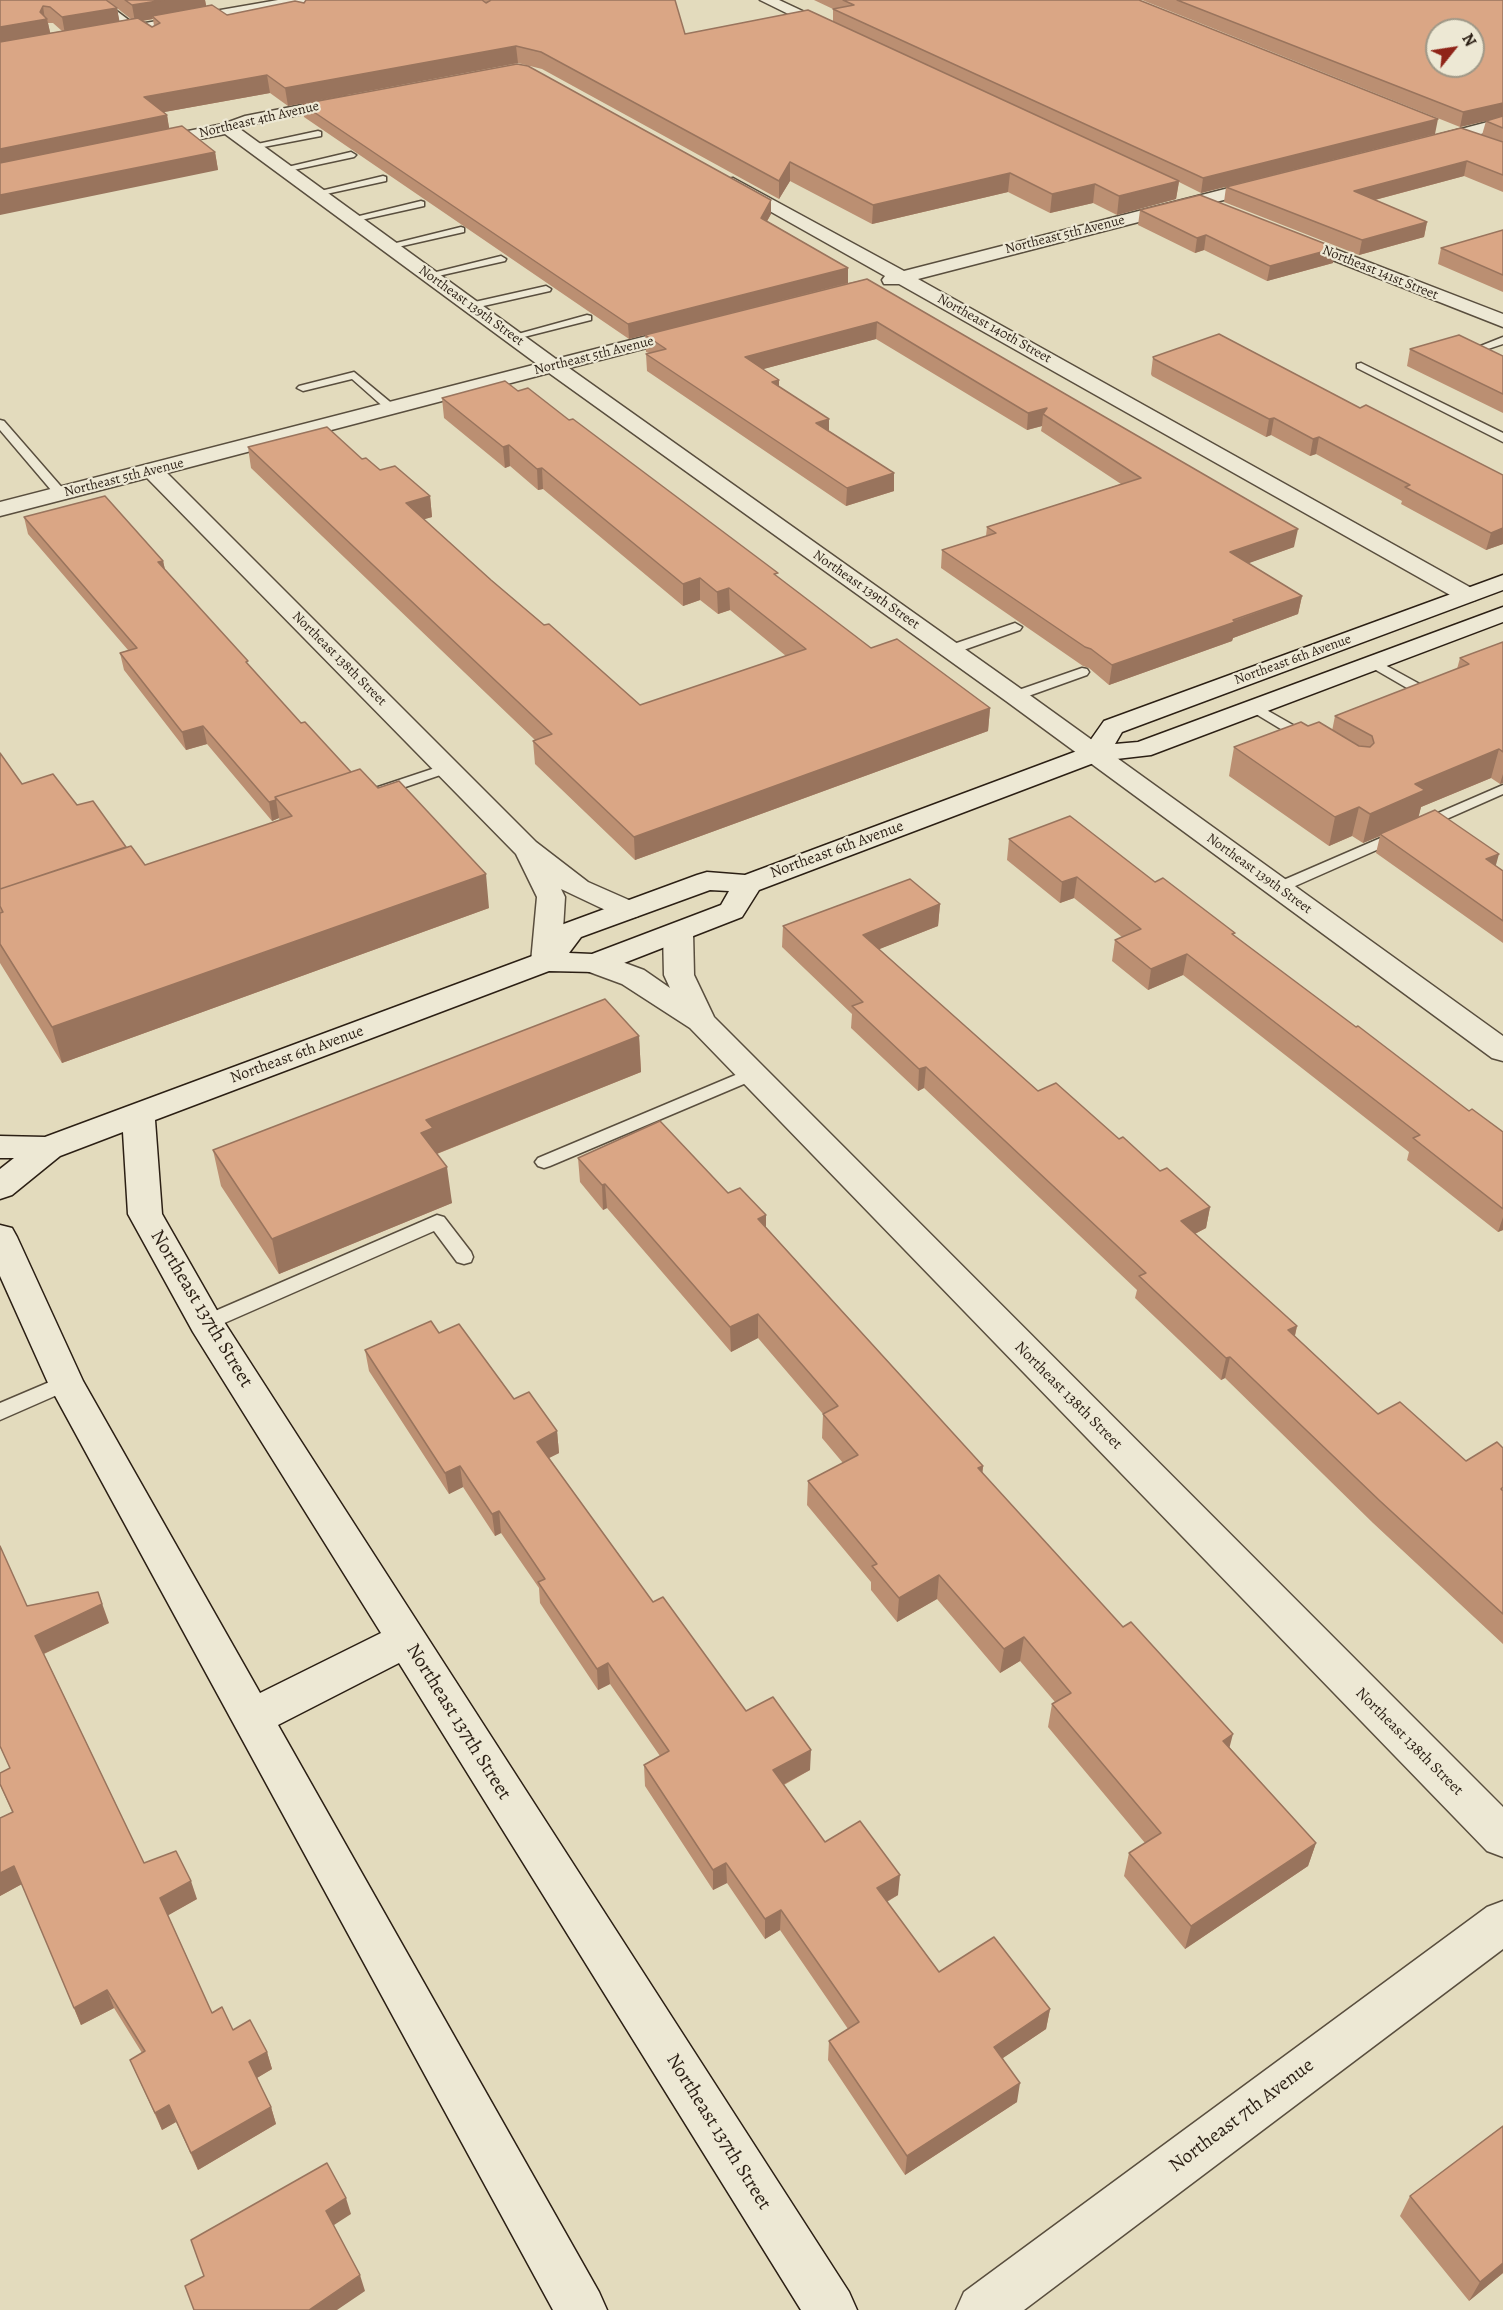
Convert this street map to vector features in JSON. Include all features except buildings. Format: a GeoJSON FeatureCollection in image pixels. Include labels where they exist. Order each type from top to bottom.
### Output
{"type":"FeatureCollection","features":[{"type":"Feature","properties":{"kind":"street"},"geometry":{"type":"LineString","coordinates":[[766,0],[853,40]]}},
{"type":"Feature","properties":{"kind":"street"},"geometry":{"type":"LineString","coordinates":[[89,37],[219,18],[297,3]]}},
{"type":"Feature","properties":{"kind":"street","name":"Northeast 4th Avenue"},"geometry":{"type":"LineString","coordinates":[[137,147],[228,128],[245,121],[362,98]]}},
{"type":"Feature","properties":{"kind":"street"},"geometry":{"type":"LineString","coordinates":[[1413,147],[1503,123]]}},
{"type":"Feature","properties":{"kind":"street"},"geometry":{"type":"LineString","coordinates":[[1437,126],[1481,144]]}},
{"type":"Feature","properties":{"kind":"street","name":"Northeast 139th Street"},"geometry":{"type":"LineString","coordinates":[[228,128],[552,366],[1015,696],[1503,1051]]}},
{"type":"Feature","properties":{"kind":"street","name":"Northeast 140th Street"},"geometry":{"type":"LineString","coordinates":[[713,172],[1467,595]]}},
{"type":"Feature","properties":{"kind":"street","name":"Northeast 5th Avenue"},"geometry":{"type":"LineString","coordinates":[[868,285],[1289,178]]}},
{"type":"Feature","properties":{"kind":"street"},"geometry":{"type":"LineString","coordinates":[[1178,191],[1221,209]]}},
{"type":"Feature","properties":{"kind":"street","name":"Northeast 141st Street"},"geometry":{"type":"LineString","coordinates":[[1275,231],[1503,321]]}},
{"type":"Feature","properties":{"kind":"street","name":"Northeast 5th Avenue"},"geometry":{"type":"LineString","coordinates":[[0,509],[710,326]]}},
{"type":"Feature","properties":{"kind":"street","name":"Northeast 138th Street"},"geometry":{"type":"LineString","coordinates":[[153,471],[526,848],[578,888],[628,910]]}},
{"type":"Feature","properties":{"kind":"street","name":"Northeast 6th Avenue"},"geometry":{"type":"LineString","coordinates":[[1095,754],[1113,727],[1503,582]]}},
{"type":"Feature","properties":{"kind":"street","name":"Northeast 6th Avenue"},"geometry":{"type":"LineString","coordinates":[[546,962],[571,931],[707,881],[748,884],[1095,754],[1142,749],[1503,614]]}},
{"type":"Feature","properties":{"kind":"street","name":"Northeast 138th Street"},"geometry":{"type":"LineString","coordinates":[[526,848],[551,897],[546,962]]}},
{"type":"Feature","properties":{"kind":"street","name":"Northeast 6th Avenue"},"geometry":{"type":"LineString","coordinates":[[0,1187],[48,1148],[138,1114],[546,962],[595,963],[732,911],[748,884]]}},
{"type":"Feature","properties":{"kind":"street","name":"Northeast 138th Street"},"geometry":{"type":"LineString","coordinates":[[678,932],[679,975],[701,1022],[1503,1837]]}},
{"type":"Feature","properties":{"kind":"street"},"geometry":{"type":"LineString","coordinates":[[595,963],[633,977],[701,1022]]}},
{"type":"Feature","properties":{"kind":"street","name":"Northeast 137th Street"},"geometry":{"type":"LineString","coordinates":[[138,1114],[145,1214],[206,1323],[831,2310]]}},
{"type":"Feature","properties":{"kind":"street","name":"Northeast 6th Avenue"},"geometry":{"type":"LineString","coordinates":[[0,1147],[48,1148]]}},
{"type":"Feature","properties":{"kind":"street"},"geometry":{"type":"LineString","coordinates":[[0,1221],[48,1148]]}},
{"type":"Feature","properties":{"kind":"street"},"geometry":{"type":"LineString","coordinates":[[0,1237],[66,1383],[581,2310]]}},
{"type":"Feature","properties":{"kind":"street"},"geometry":{"type":"LineString","coordinates":[[252,1718],[406,1640]]}},
{"type":"Feature","properties":{"kind":"street","name":"Northeast 7th Avenue"},"geometry":{"type":"LineString","coordinates":[[982,2310],[1503,1922]]}},
{"type":"Feature","properties":{"kind":"lane"},"geometry":{"type":"LineString","coordinates":[[103,5],[142,30]]}},
{"type":"Feature","properties":{"kind":"lane"},"geometry":{"type":"LineString","coordinates":[[253,146],[318,134]]}},
{"type":"Feature","properties":{"kind":"lane"},"geometry":{"type":"LineString","coordinates":[[284,169],[351,155]]}},
{"type":"Feature","properties":{"kind":"lane"},"geometry":{"type":"LineString","coordinates":[[317,193],[383,179]]}},
{"type":"Feature","properties":{"kind":"lane"},"geometry":{"type":"LineString","coordinates":[[352,219],[422,204]]}},
{"type":"Feature","properties":{"kind":"lane"},"geometry":{"type":"LineString","coordinates":[[389,246],[461,230]]}},
{"type":"Feature","properties":{"kind":"lane"},"geometry":{"type":"LineString","coordinates":[[429,275],[501,259]]}},
{"type":"Feature","properties":{"kind":"lane"},"geometry":{"type":"LineString","coordinates":[[471,306],[546,288]]}},
{"type":"Feature","properties":{"kind":"lane"},"geometry":{"type":"LineString","coordinates":[[512,337],[588,318]]}},
{"type":"Feature","properties":{"kind":"lane"},"geometry":{"type":"LineString","coordinates":[[1473,351],[1503,340]]}},
{"type":"Feature","properties":{"kind":"lane"},"geometry":{"type":"LineString","coordinates":[[1361,366],[1503,438]]}},
{"type":"Feature","properties":{"kind":"lane"},"geometry":{"type":"LineString","coordinates":[[303,388],[354,375],[391,408]]}},
{"type":"Feature","properties":{"kind":"lane"},"geometry":{"type":"LineString","coordinates":[[0,423],[60,494]]}},
{"type":"Feature","properties":{"kind":"lane"},"geometry":{"type":"LineString","coordinates":[[950,650],[1015,627]]}},
{"type":"Feature","properties":{"kind":"lane"},"geometry":{"type":"LineString","coordinates":[[1374,663],[1431,696]]}},
{"type":"Feature","properties":{"kind":"lane"},"geometry":{"type":"LineString","coordinates":[[1015,696],[1082,672]]}},
{"type":"Feature","properties":{"kind":"lane"},"geometry":{"type":"LineString","coordinates":[[1256,708],[1318,746]]}},
{"type":"Feature","properties":{"kind":"lane"},"geometry":{"type":"LineString","coordinates":[[369,795],[447,768]]}},
{"type":"Feature","properties":{"kind":"lane"},"geometry":{"type":"LineString","coordinates":[[1278,888],[1503,789]]}},
{"type":"Feature","properties":{"kind":"lane"},"geometry":{"type":"LineString","coordinates":[[544,1162],[752,1074]]}},
{"type":"Feature","properties":{"kind":"lane"},"geometry":{"type":"LineString","coordinates":[[206,1323],[437,1222],[464,1257]]}},
{"type":"Feature","properties":{"kind":"lane"},"geometry":{"type":"LineString","coordinates":[[0,1412],[66,1383]]}}]}
